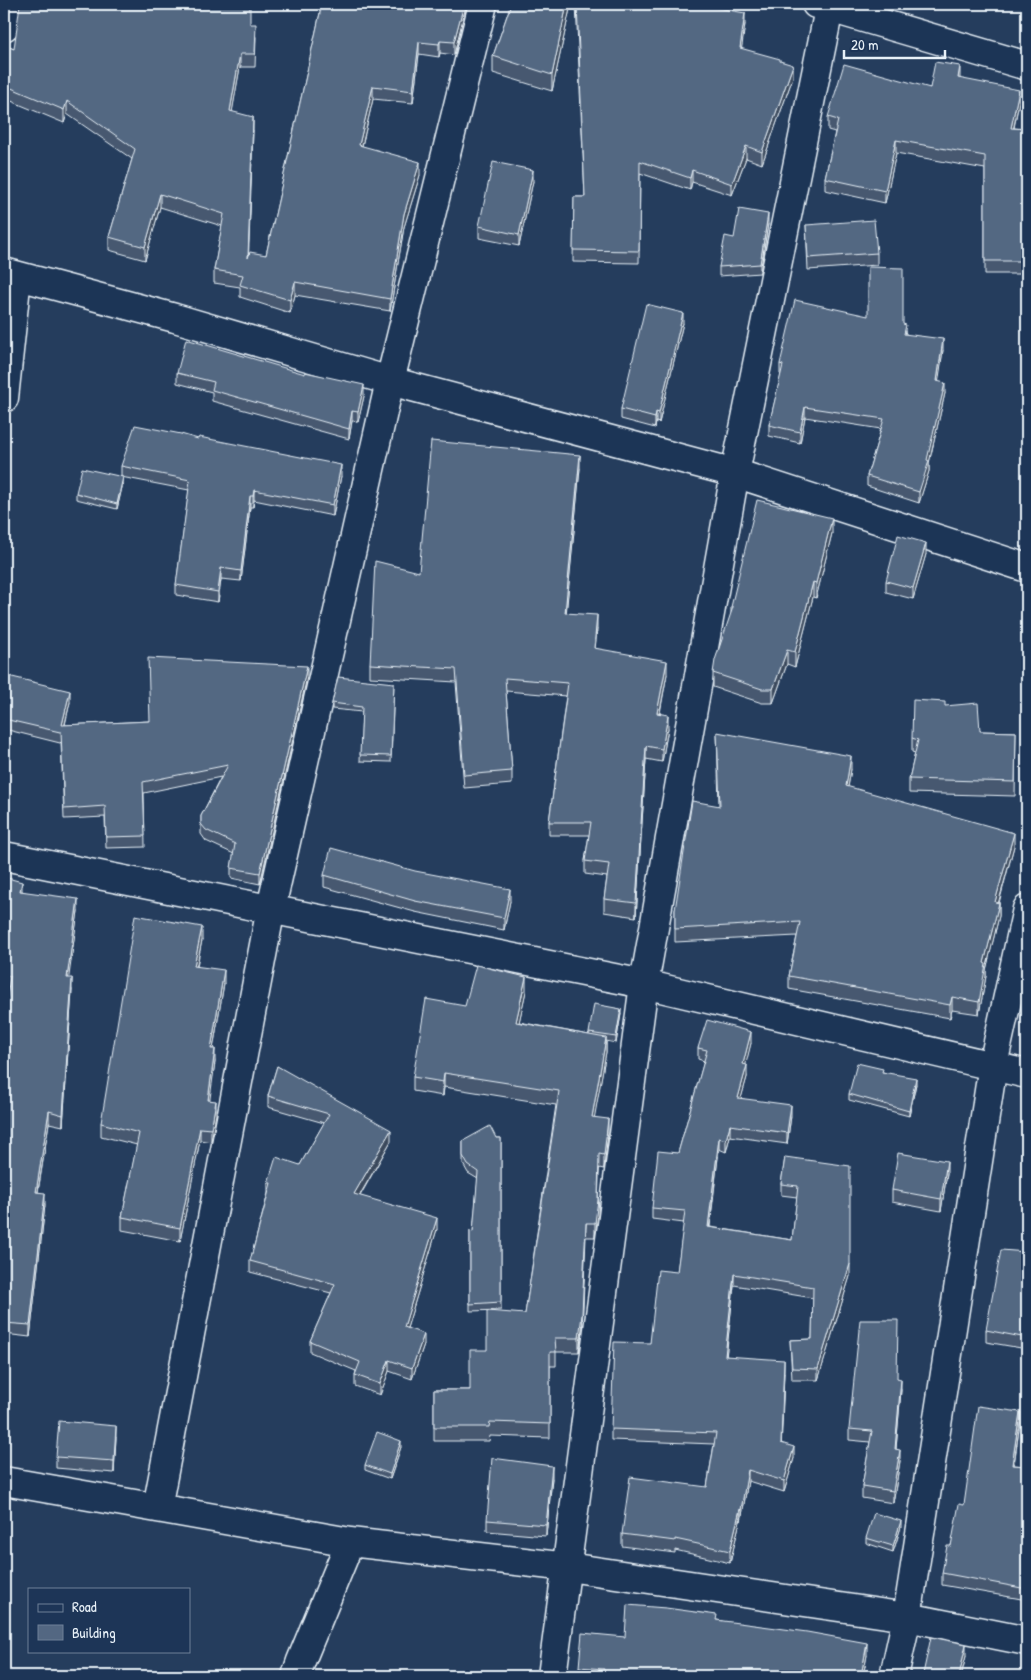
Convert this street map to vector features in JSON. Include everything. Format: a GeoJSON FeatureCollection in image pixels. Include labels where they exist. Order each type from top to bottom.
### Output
{"type":"FeatureCollection","features":[{"type":"Feature","properties":{"kind":"street"},"geometry":{"type":"LineString","coordinates":[[4,27],[6,4]]}},
{"type":"Feature","properties":{"kind":"street"},"geometry":{"type":"LineString","coordinates":[[157,1508],[271,908],[390,380],[483,4]]}},
{"type":"Feature","properties":{"kind":"street"},"geometry":{"type":"LineString","coordinates":[[552,1676],[568,1568],[644,984],[735,473],[825,5],[1027,66]]}},
{"type":"Feature","properties":{"kind":"street"},"geometry":{"type":"LineString","coordinates":[[4,398],[10,274],[390,380],[735,473],[1027,568]]}},
{"type":"Feature","properties":{"kind":"street"},"geometry":{"type":"LineString","coordinates":[[4,856],[644,984],[1027,1074]]}},
{"type":"Feature","properties":{"kind":"street"},"geometry":{"type":"LineString","coordinates":[[894,1676],[907,1616],[992,1065],[1027,909]]}},
{"type":"Feature","properties":{"kind":"street"},"geometry":{"type":"LineString","coordinates":[[4,1481],[350,1542],[568,1568],[907,1616],[1027,1641]]}},
{"type":"Feature","properties":{"kind":"street"},"geometry":{"type":"LineString","coordinates":[[296,1676],[350,1542]]}},
{"type":"Feature","properties":{"kind":"building"},"geometry":{"type":"Polygon","coordinates":[[[20,4],[250,4],[250,24],[256,24],[255,54],[240,54],[230,111],[253,117],[248,258],[250,252],[266,255],[322,4],[464,4],[454,42],[440,41],[439,44],[419,42],[413,91],[373,86],[359,145],[420,162],[404,214],[390,299],[295,282],[290,300],[240,285],[243,275],[214,270],[224,214],[160,194],[145,247],[109,237],[135,149],[67,101],[64,110],[4,85],[4,45],[14,49],[20,4]]]}},
{"type":"Feature","properties":{"kind":"building"},"geometry":{"type":"Polygon","coordinates":[[[511,4],[567,4],[552,75],[493,56],[511,4]]]}},
{"type":"Feature","properties":{"kind":"building"},"geometry":{"type":"Polygon","coordinates":[[[577,4],[619,4],[627,6],[628,4],[696,4],[745,13],[740,48],[780,59],[780,61],[793,65],[762,152],[746,146],[732,184],[692,170],[690,178],[640,161],[639,251],[573,250],[574,197],[585,197],[577,4]]]}},
{"type":"Feature","properties":{"kind":"building"},"geometry":{"type":"Polygon","coordinates":[[[935,62],[960,66],[958,78],[1019,90],[1011,128],[1027,129],[1027,261],[985,261],[985,156],[896,140],[885,191],[825,178],[838,120],[828,117],[844,64],[930,88],[935,62]]]}},
{"type":"Feature","properties":{"kind":"building"},"geometry":{"type":"Polygon","coordinates":[[[493,162],[533,170],[519,235],[479,226],[493,162]]]}},
{"type":"Feature","properties":{"kind":"building"},"geometry":{"type":"Polygon","coordinates":[[[739,209],[768,214],[760,264],[719,267],[725,236],[734,238],[739,209]]]}},
{"type":"Feature","properties":{"kind":"building"},"geometry":{"type":"Polygon","coordinates":[[[874,220],[877,253],[808,258],[806,225],[874,220]]]}},
{"type":"Feature","properties":{"kind":"building"},"geometry":{"type":"Polygon","coordinates":[[[868,267],[903,268],[903,324],[906,325],[904,334],[943,339],[937,381],[945,383],[927,460],[929,461],[919,492],[867,476],[884,419],[805,407],[800,432],[769,425],[783,365],[780,364],[795,300],[868,316],[868,267]]]}},
{"type":"Feature","properties":{"kind":"building"},"geometry":{"type":"Polygon","coordinates":[[[646,304],[683,313],[659,413],[656,412],[655,418],[621,409],[646,304]]]}},
{"type":"Feature","properties":{"kind":"building"},"geometry":{"type":"Polygon","coordinates":[[[186,339],[305,374],[305,372],[364,385],[358,412],[352,411],[349,429],[212,390],[214,382],[177,373],[186,339]]]}},
{"type":"Feature","properties":{"kind":"building"},"geometry":{"type":"Polygon","coordinates":[[[135,425],[198,439],[199,437],[341,465],[333,505],[254,490],[253,496],[250,496],[241,571],[221,568],[218,592],[176,585],[190,480],[121,466],[135,425]]]}},
{"type":"Feature","properties":{"kind":"building"},"geometry":{"type":"Polygon","coordinates":[[[431,441],[580,455],[565,613],[597,615],[594,648],[667,661],[657,713],[668,715],[662,749],[646,746],[636,903],[604,899],[609,864],[585,861],[591,822],[549,822],[568,683],[505,678],[512,771],[464,775],[456,669],[370,664],[375,561],[419,572],[431,441]]]}},
{"type":"Feature","properties":{"kind":"building"},"geometry":{"type":"Polygon","coordinates":[[[82,468],[123,477],[117,504],[76,493],[82,468]]]}},
{"type":"Feature","properties":{"kind":"building"},"geometry":{"type":"Polygon","coordinates":[[[757,500],[832,518],[816,583],[813,582],[795,652],[787,650],[773,689],[762,689],[713,673],[715,660],[733,607],[731,607],[757,500]]]}},
{"type":"Feature","properties":{"kind":"building"},"geometry":{"type":"Polygon","coordinates":[[[898,535],[926,543],[913,588],[886,581],[898,535]]]}},
{"type":"Feature","properties":{"kind":"building"},"geometry":{"type":"Polygon","coordinates":[[[148,658],[307,666],[260,873],[231,868],[235,844],[206,830],[201,824],[201,816],[228,765],[143,782],[145,836],[106,837],[105,806],[64,809],[61,731],[4,719],[4,675],[70,691],[62,725],[150,721],[148,658]]]}},
{"type":"Feature","properties":{"kind":"building"},"geometry":{"type":"Polygon","coordinates":[[[338,677],[394,683],[391,756],[360,755],[362,707],[332,703],[338,677]]]}},
{"type":"Feature","properties":{"kind":"building"},"geometry":{"type":"Polygon","coordinates":[[[913,700],[945,702],[945,706],[978,703],[980,731],[1016,732],[1015,782],[909,779],[918,740],[912,738],[913,700]]]}},
{"type":"Feature","properties":{"kind":"building"},"geometry":{"type":"Polygon","coordinates":[[[717,732],[851,756],[846,786],[1014,833],[995,902],[999,903],[984,963],[986,964],[979,1002],[952,997],[950,1005],[789,976],[800,922],[675,929],[675,910],[692,801],[720,806],[717,732]]]}},
{"type":"Feature","properties":{"kind":"building"},"geometry":{"type":"Polygon","coordinates":[[[331,848],[415,871],[510,889],[504,918],[415,901],[324,875],[331,848]]]}},
{"type":"Feature","properties":{"kind":"building"},"geometry":{"type":"Polygon","coordinates":[[[4,877],[22,882],[20,891],[78,899],[67,978],[72,978],[63,1115],[49,1111],[36,1192],[45,1193],[30,1325],[4,1323],[4,1017],[10,976],[4,975],[4,877]]]}},
{"type":"Feature","properties":{"kind":"building"},"geometry":{"type":"Polygon","coordinates":[[[135,915],[202,927],[194,966],[224,970],[211,1049],[215,1049],[208,1100],[216,1101],[211,1129],[200,1128],[180,1228],[122,1217],[139,1133],[101,1123],[135,915]]]}},
{"type":"Feature","properties":{"kind":"building"},"geometry":{"type":"Polygon","coordinates":[[[476,965],[526,977],[516,1022],[606,1038],[592,1117],[608,1119],[604,1155],[599,1154],[598,1200],[595,1223],[586,1223],[582,1315],[579,1338],[555,1338],[556,1352],[550,1352],[550,1424],[490,1422],[489,1427],[434,1427],[434,1390],[470,1390],[470,1350],[487,1350],[487,1311],[525,1314],[559,1091],[444,1073],[443,1082],[413,1077],[426,999],[465,1006],[476,965]]]}},
{"type":"Feature","properties":{"kind":"building"},"geometry":{"type":"Polygon","coordinates":[[[594,1004],[621,1009],[616,1037],[589,1033],[594,1004]]]}},
{"type":"Feature","properties":{"kind":"building"},"geometry":{"type":"Polygon","coordinates":[[[707,1020],[751,1032],[743,1064],[747,1065],[738,1098],[791,1105],[787,1133],[730,1125],[726,1140],[719,1138],[708,1227],[792,1240],[798,1186],[781,1184],[785,1157],[850,1166],[850,1264],[818,1369],[792,1368],[790,1340],[812,1339],[813,1287],[734,1274],[725,1356],[784,1360],[781,1443],[794,1447],[784,1481],[748,1470],[741,1510],[730,1551],[675,1539],[675,1541],[622,1534],[630,1477],[707,1487],[716,1433],[611,1429],[614,1342],[650,1343],[658,1270],[677,1272],[685,1211],[652,1208],[658,1151],[678,1153],[707,1050],[698,1048],[707,1020]]]}},
{"type":"Feature","properties":{"kind":"building"},"geometry":{"type":"Polygon","coordinates":[[[857,1063],[883,1069],[882,1072],[916,1078],[909,1111],[849,1094],[857,1063]]]}},
{"type":"Feature","properties":{"kind":"building"},"geometry":{"type":"Polygon","coordinates":[[[277,1066],[391,1130],[354,1194],[437,1218],[404,1327],[424,1334],[412,1368],[389,1360],[380,1384],[355,1375],[360,1362],[310,1341],[335,1284],[250,1261],[276,1157],[300,1165],[329,1114],[268,1096],[277,1066]]]}},
{"type":"Feature","properties":{"kind":"building"},"geometry":{"type":"Polygon","coordinates":[[[490,1126],[496,1138],[501,1138],[501,1302],[470,1304],[470,1231],[473,1232],[478,1172],[468,1165],[463,1156],[463,1141],[490,1126]]]}},
{"type":"Feature","properties":{"kind":"building"},"geometry":{"type":"Polygon","coordinates":[[[1027,1126],[1027,1137],[1024,1136],[1027,1126]]]}},
{"type":"Feature","properties":{"kind":"building"},"geometry":{"type":"Polygon","coordinates":[[[898,1153],[947,1161],[941,1199],[892,1190],[898,1153]]]}},
{"type":"Feature","properties":{"kind":"building"},"geometry":{"type":"Polygon","coordinates":[[[1001,1250],[1027,1252],[1027,1338],[986,1330],[1001,1250]]]}},
{"type":"Feature","properties":{"kind":"building"},"geometry":{"type":"Polygon","coordinates":[[[860,1320],[898,1320],[897,1378],[901,1379],[895,1449],[900,1450],[893,1491],[862,1486],[872,1431],[849,1429],[860,1320]]]}},
{"type":"Feature","properties":{"kind":"building"},"geometry":{"type":"Polygon","coordinates":[[[978,1406],[1020,1412],[1012,1465],[1027,1466],[1027,1589],[942,1573],[947,1546],[951,1546],[959,1504],[964,1505],[978,1406]]]}},
{"type":"Feature","properties":{"kind":"building"},"geometry":{"type":"Polygon","coordinates":[[[59,1421],[116,1426],[114,1461],[56,1457],[59,1421]]]}},
{"type":"Feature","properties":{"kind":"building"},"geometry":{"type":"Polygon","coordinates":[[[377,1432],[401,1441],[390,1474],[365,1465],[377,1432]]]}},
{"type":"Feature","properties":{"kind":"building"},"geometry":{"type":"Polygon","coordinates":[[[492,1458],[552,1466],[546,1525],[487,1520],[492,1458]]]}},
{"type":"Feature","properties":{"kind":"building"},"geometry":{"type":"Polygon","coordinates":[[[874,1513],[901,1521],[893,1546],[866,1538],[874,1513]]]}},
{"type":"Feature","properties":{"kind":"building"},"geometry":{"type":"Polygon","coordinates":[[[627,1605],[717,1615],[716,1620],[807,1632],[867,1643],[861,1676],[603,1676],[604,1669],[579,1667],[582,1633],[625,1637],[627,1605]]]}},
{"type":"Feature","properties":{"kind":"building"},"geometry":{"type":"Polygon","coordinates":[[[931,1637],[966,1644],[959,1676],[923,1674],[931,1637]]]}}]}
